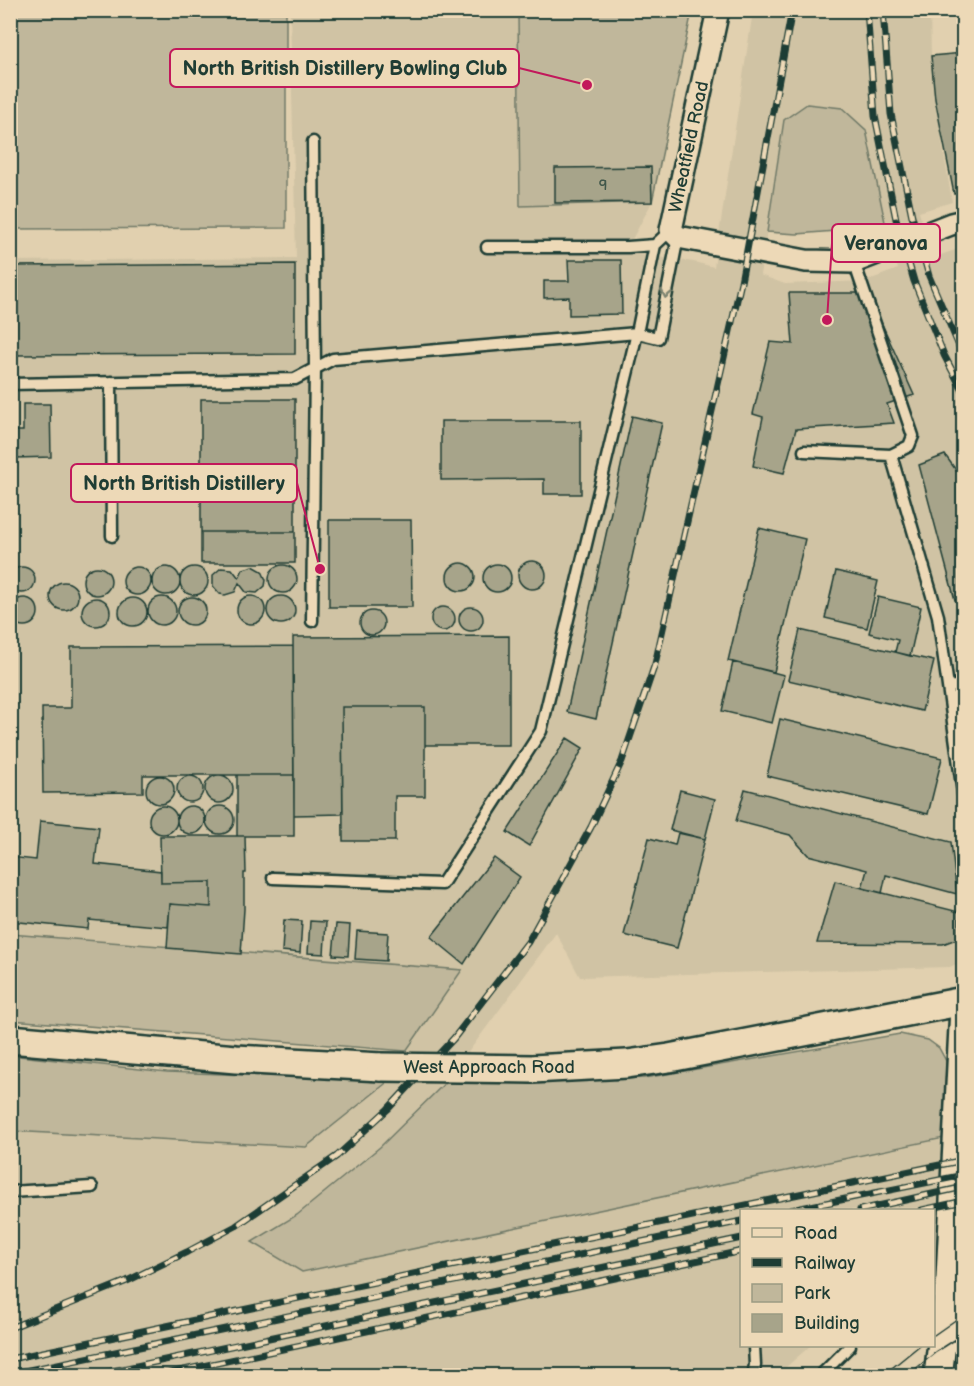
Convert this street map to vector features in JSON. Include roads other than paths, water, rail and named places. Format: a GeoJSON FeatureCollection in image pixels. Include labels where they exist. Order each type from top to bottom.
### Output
{"type":"FeatureCollection","features":[{"type":"Feature","properties":{"kind":"street","name":"Wheatfield Road"},"geometry":{"type":"LineString","coordinates":[[718,10],[674,234],[806,261],[854,262],[963,221]]}},
{"type":"Feature","properties":{"kind":"street","name":"West Approach Road"},"geometry":{"type":"LineString","coordinates":[[10,1039],[236,1059],[381,1067],[532,1069],[627,1064],[669,1058],[963,1001]]}},
{"type":"Feature","properties":{"kind":"street"},"geometry":{"type":"LineString","coordinates":[[938,1376],[950,1278],[963,1008]]}},
{"type":"Feature","properties":{"kind":"lane"},"geometry":{"type":"LineString","coordinates":[[312,621],[315,369],[313,142]]}},
{"type":"Feature","properties":{"kind":"lane"},"geometry":{"type":"LineString","coordinates":[[487,247],[628,247],[655,244],[674,234]]}},
{"type":"Feature","properties":{"kind":"lane"},"geometry":{"type":"LineString","coordinates":[[10,384],[295,379],[333,359],[637,333],[658,338],[674,234]]}},
{"type":"Feature","properties":{"kind":"lane"},"geometry":{"type":"LineString","coordinates":[[273,878],[442,884],[542,731],[637,333],[655,244]]}},
{"type":"Feature","properties":{"kind":"lane"},"geometry":{"type":"LineString","coordinates":[[804,451],[891,455],[909,447],[913,436],[854,262]]}},
{"type":"Feature","properties":{"kind":"lane"},"geometry":{"type":"LineString","coordinates":[[111,382],[112,536]]}},
{"type":"Feature","properties":{"kind":"lane"},"geometry":{"type":"LineString","coordinates":[[891,455],[938,616],[963,800]]}},
{"type":"Feature","properties":{"kind":"lane"},"geometry":{"type":"LineString","coordinates":[[948,687],[963,685]]}},
{"type":"Feature","properties":{"kind":"lane"},"geometry":{"type":"LineString","coordinates":[[10,1192],[92,1187]]}},
{"type":"Feature","properties":{"kind":"lane"},"geometry":{"type":"LineString","coordinates":[[753,1376],[754,1347]]}},
{"type":"Feature","properties":{"kind":"lane"},"geometry":{"type":"LineString","coordinates":[[820,1376],[849,1347]]}},
{"type":"Feature","properties":{"kind":"tram line"},"geometry":{"type":"LineString","coordinates":[[935,1334],[964,1314]]}},
{"type":"Feature","properties":{"kind":"tram line"},"geometry":{"type":"LineString","coordinates":[[907,1376],[936,1352],[964,1334]]}},
{"type":"Feature","properties":{"kind":"tram line"},"geometry":{"type":"LineString","coordinates":[[882,1376],[918,1347]]}},
{"type":"Feature","properties":{"kind":"railway"},"geometry":{"type":"LineString","coordinates":[[10,1328],[127,1281],[187,1252],[236,1226],[337,1156],[388,1109],[454,1038],[528,942],[591,827],[622,761],[655,664],[741,282],[792,10]]}},
{"type":"Feature","properties":{"kind":"railway"},"geometry":{"type":"LineString","coordinates":[[867,10],[875,116],[896,219],[914,281],[944,355],[964,393]]}},
{"type":"Feature","properties":{"kind":"railway"},"geometry":{"type":"LineString","coordinates":[[883,10],[891,114],[912,216],[929,276],[964,358]]}},
{"type":"Feature","properties":{"kind":"railway"},"geometry":{"type":"LineString","coordinates":[[10,1359],[964,1160]]}},
{"type":"Feature","properties":{"kind":"railway"},"geometry":{"type":"LineString","coordinates":[[796,1209],[964,1175]]}},
{"type":"Feature","properties":{"kind":"railway"},"geometry":{"type":"LineString","coordinates":[[865,1209],[964,1187]]}},
{"type":"Feature","properties":{"kind":"railway"},"geometry":{"type":"LineString","coordinates":[[927,1209],[964,1201]]}},
{"type":"Feature","properties":{"kind":"railway"},"geometry":{"type":"LineString","coordinates":[[10,1374],[740,1221]]}},
{"type":"Feature","properties":{"kind":"railway"},"geometry":{"type":"LineString","coordinates":[[89,1376],[740,1238]]}},
{"type":"Feature","properties":{"kind":"railway"},"geometry":{"type":"LineString","coordinates":[[156,1376],[740,1251]]}},
{"type":"Feature","properties":{"kind":"place","name":"North British Distillery Bowling Club"},"geometry":{"type":"Point","coordinates":[587,85]}},
{"type":"Feature","properties":{"kind":"place","name":"Veranova"},"geometry":{"type":"Point","coordinates":[827,320]}},
{"type":"Feature","properties":{"kind":"place","name":"North British Distillery"},"geometry":{"type":"Point","coordinates":[320,569]}}]}
